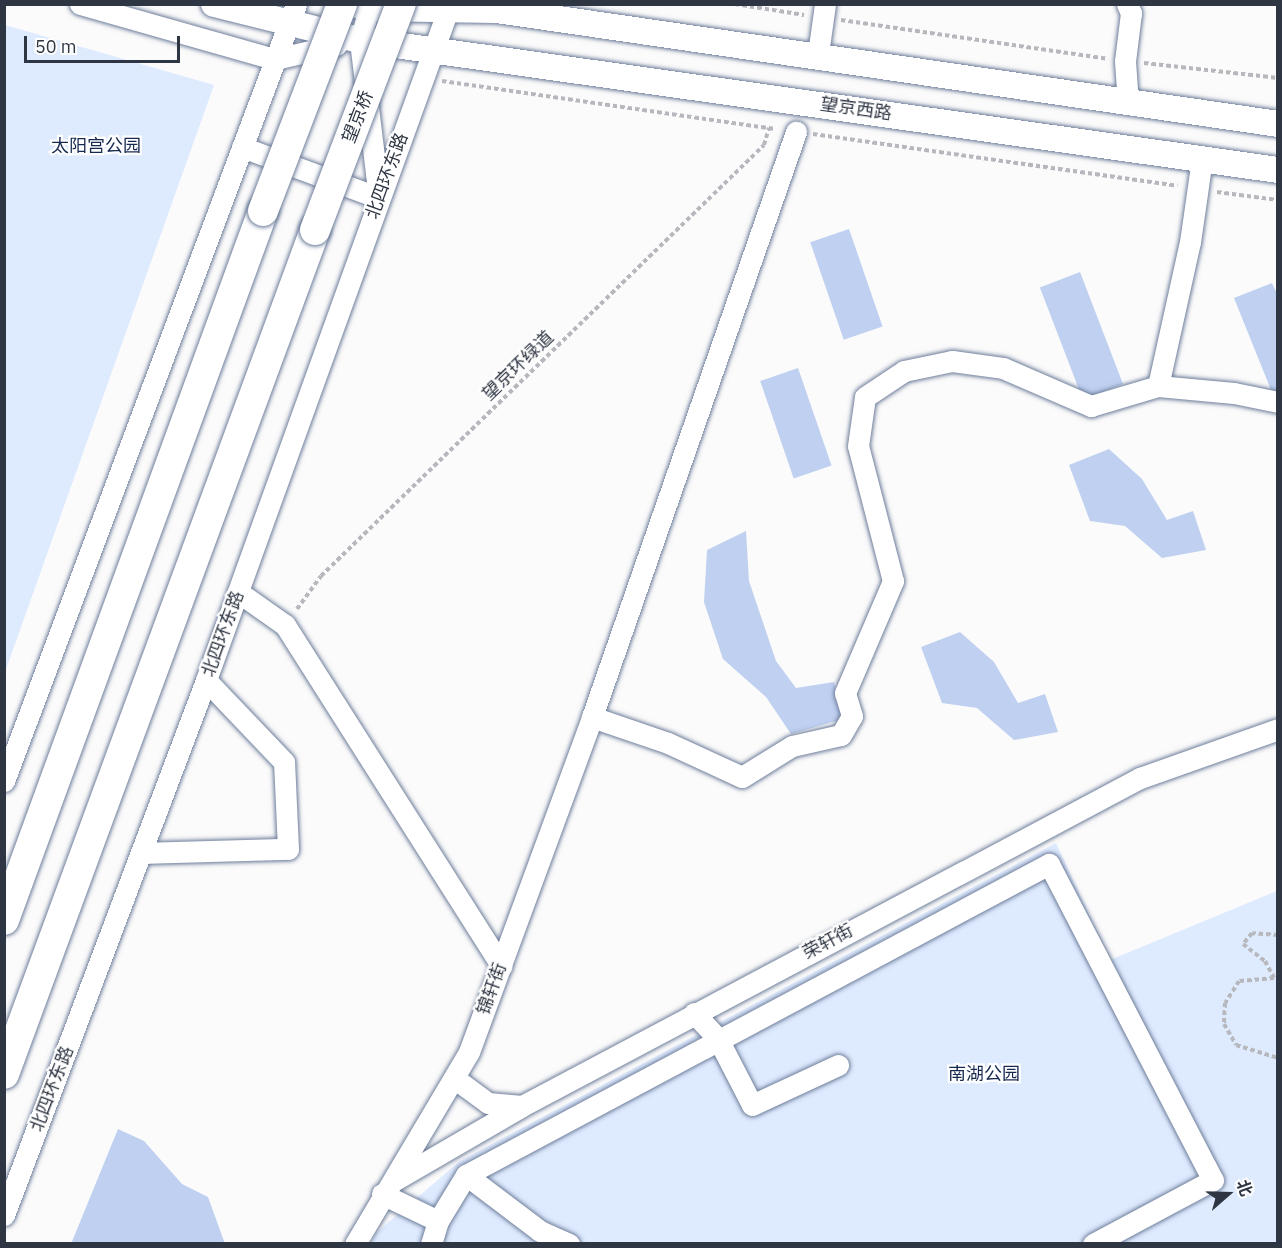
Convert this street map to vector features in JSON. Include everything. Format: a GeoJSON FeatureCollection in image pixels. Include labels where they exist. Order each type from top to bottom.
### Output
{"type":"FeatureCollection","features":[{"type":"Feature","properties":{"kind":"highway","name":"望京桥"},"geometry":{"type":"LineString","coordinates":[[4,1074],[401,4]]}},
{"type":"Feature","properties":{"kind":"highway"},"geometry":{"type":"LineString","coordinates":[[4,920],[263,211],[360,5]]}},
{"type":"Feature","properties":{"kind":"main road","name":"望京西路"},"geometry":{"type":"LineString","coordinates":[[214,4],[292,14],[360,40],[1278,170]]}},
{"type":"Feature","properties":{"kind":"main road"},"geometry":{"type":"LineString","coordinates":[[360,5],[449,6],[497,10],[818,54],[1278,124]]}},
{"type":"Feature","properties":{"kind":"street"},"geometry":{"type":"LineString","coordinates":[[80,4],[275,59],[360,40]]}},
{"type":"Feature","properties":{"kind":"street"},"geometry":{"type":"LineString","coordinates":[[1127,4],[1131,13],[1125,61],[1128,100]]}},
{"type":"Feature","properties":{"kind":"street"},"geometry":{"type":"LineString","coordinates":[[242,147],[379,198],[360,40],[360,5]]}},
{"type":"Feature","properties":{"kind":"street","name":"北四环东路"},"geometry":{"type":"LineString","coordinates":[[4,1215],[206,680],[449,6]]}},
{"type":"Feature","properties":{"kind":"street"},"geometry":{"type":"LineString","coordinates":[[818,54],[824,11]]}},
{"type":"Feature","properties":{"kind":"street"},"geometry":{"type":"LineString","coordinates":[[4,781],[292,14]]}},
{"type":"Feature","properties":{"kind":"street","name":"锦轩街"},"geometry":{"type":"LineString","coordinates":[[355,1244],[469,1052],[592,717],[796,132]]}},
{"type":"Feature","properties":{"kind":"street"},"geometry":{"type":"LineString","coordinates":[[1158,386],[1190,242],[1202,159]]}},
{"type":"Feature","properties":{"kind":"street"},"geometry":{"type":"LineString","coordinates":[[592,717],[668,743],[741,777],[792,746],[842,735],[852,716],[845,693],[893,581],[858,446],[865,397],[904,371],[952,361],[1003,368],[1091,406],[1158,386],[1234,393],[1278,402]]}},
{"type":"Feature","properties":{"kind":"street"},"geometry":{"type":"LineString","coordinates":[[238,592],[285,625],[501,966]]}},
{"type":"Feature","properties":{"kind":"street"},"geometry":{"type":"LineString","coordinates":[[141,853],[288,849],[284,762],[206,680]]}},
{"type":"Feature","properties":{"kind":"street","name":"荣轩街"},"geometry":{"type":"LineString","coordinates":[[387,1188],[522,1106],[1140,778],[1278,729]]}},
{"type":"Feature","properties":{"kind":"street"},"geometry":{"type":"LineString","coordinates":[[432,1244],[438,1221],[466,1174],[1049,864],[1213,1180],[1093,1244]]}},
{"type":"Feature","properties":{"kind":"street"},"geometry":{"type":"LineString","coordinates":[[694,1013],[718,1039],[752,1105],[838,1065]]}},
{"type":"Feature","properties":{"kind":"street"},"geometry":{"type":"LineString","coordinates":[[454,1078],[488,1103],[522,1106]]}},
{"type":"Feature","properties":{"kind":"street"},"geometry":{"type":"LineString","coordinates":[[466,1174],[538,1237],[569,1244]]}},
{"type":"Feature","properties":{"kind":"street"},"geometry":{"type":"LineString","coordinates":[[387,1188],[438,1221]]}},
{"type":"Feature","properties":{"kind":"path"},"geometry":{"type":"LineString","coordinates":[[735,4],[824,11],[1125,61],[1278,78]]}},
{"type":"Feature","properties":{"kind":"path","name":"望京环绿道"},"geometry":{"type":"LineString","coordinates":[[285,625],[321,576],[764,145],[769,128]]}},
{"type":"Feature","properties":{"kind":"path"},"geometry":{"type":"LineString","coordinates":[[1278,935],[1252,933],[1243,944],[1265,961],[1274,978],[1239,981],[1225,1003],[1224,1024],[1236,1046],[1278,1058]]}},
{"type":"Feature","properties":{"kind":"green space","name":"太阳宫公园"},"geometry":{"type":"Polygon","coordinates":[[[4,25],[214,85],[5,672],[4,25]]]}},
{"type":"Feature","properties":{"kind":"green space","name":"南湖公园"},"geometry":{"type":"Polygon","coordinates":[[[1056,843],[1110,960],[1277,891],[1277,1243],[371,1244],[376,1233],[460,1161],[1056,843]]]}},
{"type":"Feature","properties":{"kind":"building"},"geometry":{"type":"Polygon","coordinates":[[[849,229],[883,326],[844,340],[810,242],[849,229]]]}},
{"type":"Feature","properties":{"kind":"building"},"geometry":{"type":"Polygon","coordinates":[[[1080,272],[1123,384],[1083,399],[1040,287],[1080,272]]]}},
{"type":"Feature","properties":{"kind":"building"},"geometry":{"type":"Polygon","coordinates":[[[1272,283],[1278,296],[1278,393],[1273,395],[1234,298],[1272,283]]]}},
{"type":"Feature","properties":{"kind":"building"},"geometry":{"type":"Polygon","coordinates":[[[798,368],[832,465],[794,478],[760,381],[798,368]]]}},
{"type":"Feature","properties":{"kind":"building"},"geometry":{"type":"Polygon","coordinates":[[[1109,449],[1142,479],[1167,520],[1193,511],[1206,550],[1162,558],[1125,526],[1090,521],[1069,465],[1109,449]]]}},
{"type":"Feature","properties":{"kind":"building"},"geometry":{"type":"Polygon","coordinates":[[[746,531],[749,581],[776,661],[796,688],[834,682],[843,719],[791,734],[766,697],[723,659],[704,602],[707,550],[746,531]]]}},
{"type":"Feature","properties":{"kind":"building"},"geometry":{"type":"Polygon","coordinates":[[[960,632],[994,662],[1018,703],[1045,694],[1058,732],[1014,740],[977,708],[942,703],[921,647],[960,632]]]}},
{"type":"Feature","properties":{"kind":"building"},"geometry":{"type":"Polygon","coordinates":[[[118,1129],[144,1141],[182,1184],[208,1197],[225,1244],[71,1244],[118,1129]]]}}]}
